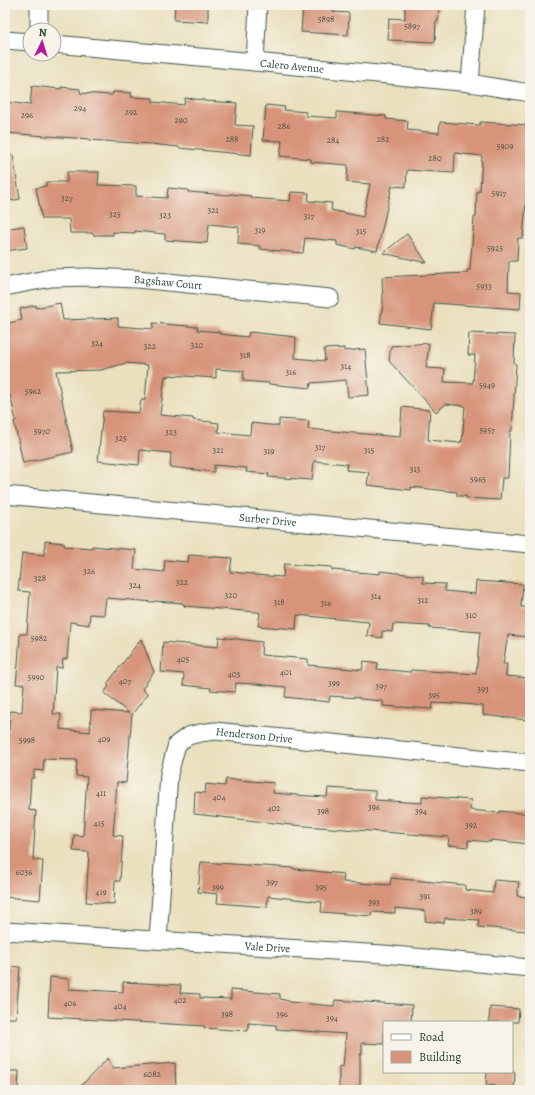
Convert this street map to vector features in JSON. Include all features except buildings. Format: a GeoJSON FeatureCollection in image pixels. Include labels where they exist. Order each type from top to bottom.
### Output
{"type":"FeatureCollection","features":[{"type":"Feature","properties":{"kind":"street"},"geometry":{"type":"LineString","coordinates":[[39,5],[39,22]]}},
{"type":"Feature","properties":{"kind":"street"},"geometry":{"type":"LineString","coordinates":[[255,62],[258,5]]}},
{"type":"Feature","properties":{"kind":"street"},"geometry":{"type":"LineString","coordinates":[[470,83],[476,5]]}},
{"type":"Feature","properties":{"kind":"street"},"geometry":{"type":"LineString","coordinates":[[5,40],[22,41]]}},
{"type":"Feature","properties":{"kind":"street","name":"Calero Avenue"},"geometry":{"type":"LineString","coordinates":[[62,45],[470,83],[530,94]]}},
{"type":"Feature","properties":{"kind":"street","name":"Bagshaw Court"},"geometry":{"type":"LineString","coordinates":[[5,287],[51,278],[87,277],[137,280],[330,298]]}},
{"type":"Feature","properties":{"kind":"street","name":"Surber Drive"},"geometry":{"type":"LineString","coordinates":[[5,495],[530,544]]}},
{"type":"Feature","properties":{"kind":"street","name":"Henderson Drive"},"geometry":{"type":"LineString","coordinates":[[158,940],[169,774],[177,744],[188,736],[215,731],[530,763]]}},
{"type":"Feature","properties":{"kind":"street","name":"Vale Drive"},"geometry":{"type":"LineString","coordinates":[[5,932],[383,954],[530,968]]}}]}
